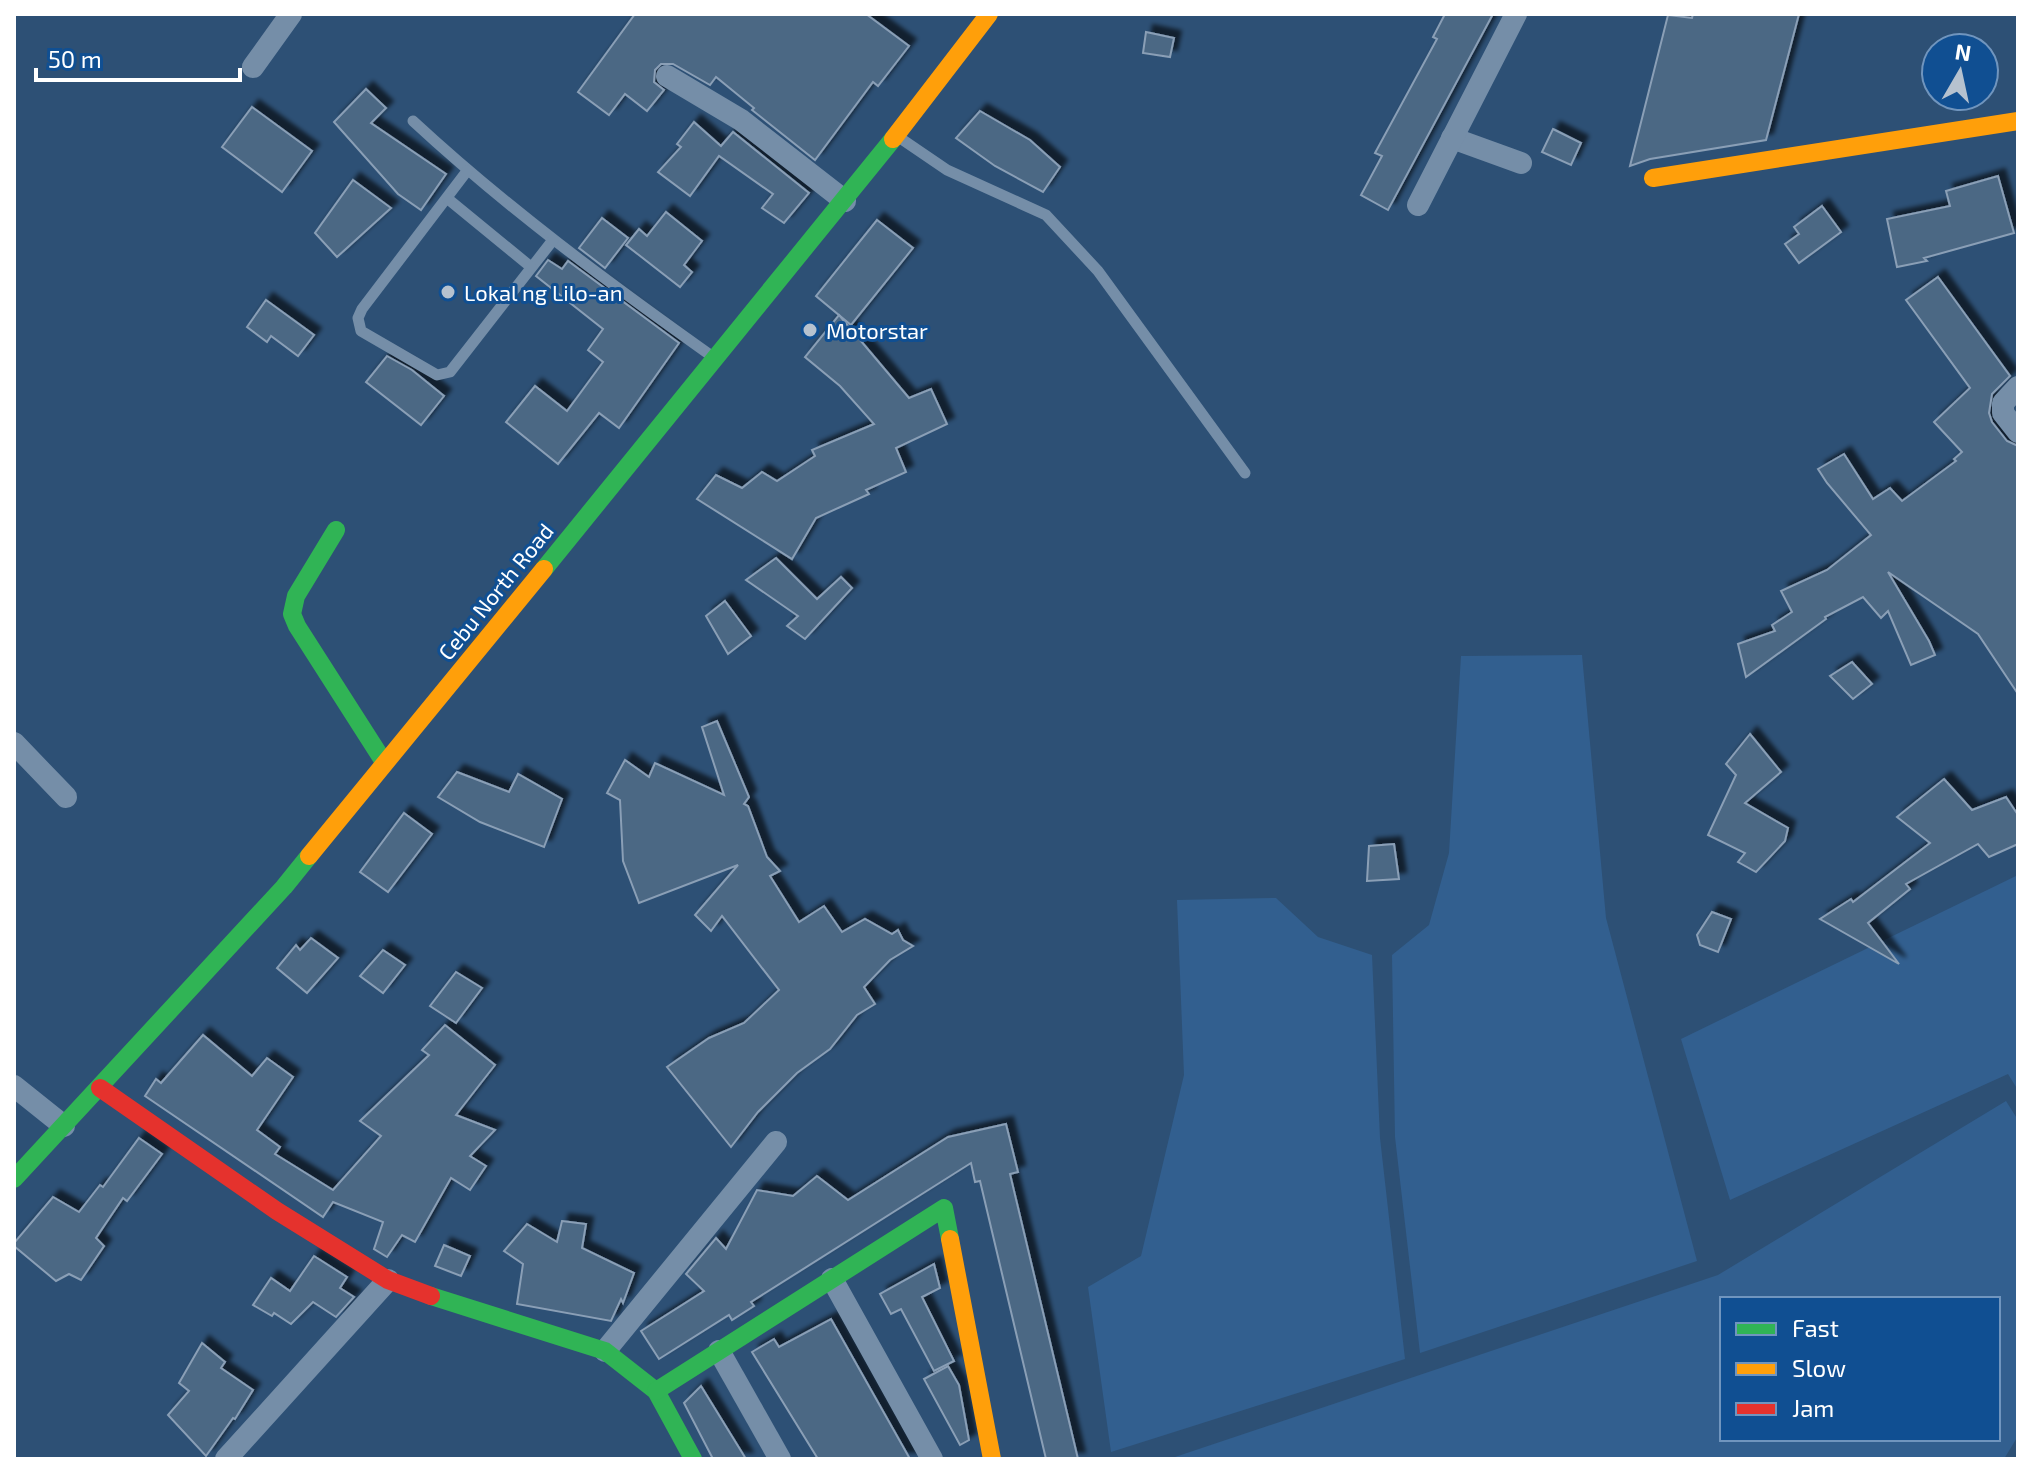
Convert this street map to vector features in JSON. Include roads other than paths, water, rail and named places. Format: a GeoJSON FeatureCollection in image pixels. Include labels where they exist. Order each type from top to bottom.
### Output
{"type":"FeatureCollection","features":[{"type":"Feature","properties":{"kind":"street"},"geometry":{"type":"LineString","coordinates":[[253,67],[291,14]]}},
{"type":"Feature","properties":{"kind":"street","name":"Cebu North Road"},"geometry":{"type":"LineString","coordinates":[[14,1179],[284,887],[845,201],[989,14]]}},
{"type":"Feature","properties":{"kind":"street"},"geometry":{"type":"LineString","coordinates":[[1418,205],[1516,14]]}},
{"type":"Feature","properties":{"kind":"street"},"geometry":{"type":"LineString","coordinates":[[667,76],[741,120],[845,201]]}},
{"type":"Feature","properties":{"kind":"street"},"geometry":{"type":"LineString","coordinates":[[1653,178],[2018,121]]}},
{"type":"Feature","properties":{"kind":"street"},"geometry":{"type":"LineString","coordinates":[[1452,138],[1521,163]]}},
{"type":"Feature","properties":{"kind":"street"},"geometry":{"type":"LineString","coordinates":[[2018,387],[2003,403],[2003,413],[2018,432]]}},
{"type":"Feature","properties":{"kind":"street"},"geometry":{"type":"LineString","coordinates":[[336,530],[296,596],[292,614],[384,762]]}},
{"type":"Feature","properties":{"kind":"street"},"geometry":{"type":"LineString","coordinates":[[14,743],[66,797]]}},
{"type":"Feature","properties":{"kind":"street"},"geometry":{"type":"LineString","coordinates":[[14,1086],[64,1126]]}},
{"type":"Feature","properties":{"kind":"street"},"geometry":{"type":"LineString","coordinates":[[100,1088],[277,1211],[388,1280],[460,1307],[605,1351],[656,1391],[693,1459]]}},
{"type":"Feature","properties":{"kind":"street"},"geometry":{"type":"LineString","coordinates":[[605,1351],[776,1142]]}},
{"type":"Feature","properties":{"kind":"street"},"geometry":{"type":"LineString","coordinates":[[656,1391],[944,1208],[992,1459]]}},
{"type":"Feature","properties":{"kind":"street"},"geometry":{"type":"LineString","coordinates":[[832,1279],[932,1459]]}},
{"type":"Feature","properties":{"kind":"street"},"geometry":{"type":"LineString","coordinates":[[226,1459],[388,1280]]}},
{"type":"Feature","properties":{"kind":"street"},"geometry":{"type":"LineString","coordinates":[[719,1351],[780,1459]]}},
{"type":"Feature","properties":{"kind":"lane"},"geometry":{"type":"LineString","coordinates":[[413,121],[467,171],[553,240],[717,359]]}},
{"type":"Feature","properties":{"kind":"lane"},"geometry":{"type":"LineString","coordinates":[[897,136],[947,170],[1046,215],[1098,271],[1245,473]]}},
{"type":"Feature","properties":{"kind":"lane"},"geometry":{"type":"LineString","coordinates":[[467,171],[362,309],[358,318],[361,331],[437,375],[450,372],[553,240]]}},
{"type":"Feature","properties":{"kind":"lane"},"geometry":{"type":"LineString","coordinates":[[448,199],[531,267]]}},
{"type":"Feature","properties":{"kind":"water"},"geometry":{"type":"Polygon","coordinates":[[[1582,655],[1606,918],[1697,1261],[1420,1353],[1395,1137],[1392,955],[1429,925],[1449,853],[1461,656],[1582,655]]]}},
{"type":"Feature","properties":{"kind":"water"},"geometry":{"type":"Polygon","coordinates":[[[2018,875],[2018,1090],[2008,1074],[1730,1200],[1681,1039],[2018,875]]]}},
{"type":"Feature","properties":{"kind":"water"},"geometry":{"type":"Polygon","coordinates":[[[1276,898],[1318,937],[1372,955],[1380,1138],[1405,1359],[1111,1452],[1088,1287],[1141,1256],[1184,1075],[1177,900],[1276,898]]]}},
{"type":"Feature","properties":{"kind":"water"},"geometry":{"type":"Polygon","coordinates":[[[2006,1101],[2018,1120],[2018,1436],[2004,1459],[1169,1459],[1718,1275],[2006,1101]]]}},
{"type":"Feature","properties":{"kind":"place","name":"Lokal ng Lilo-an"},"geometry":{"type":"Point","coordinates":[448,292]}},
{"type":"Feature","properties":{"kind":"place","name":"Motorstar"},"geometry":{"type":"Point","coordinates":[810,330]}}]}
